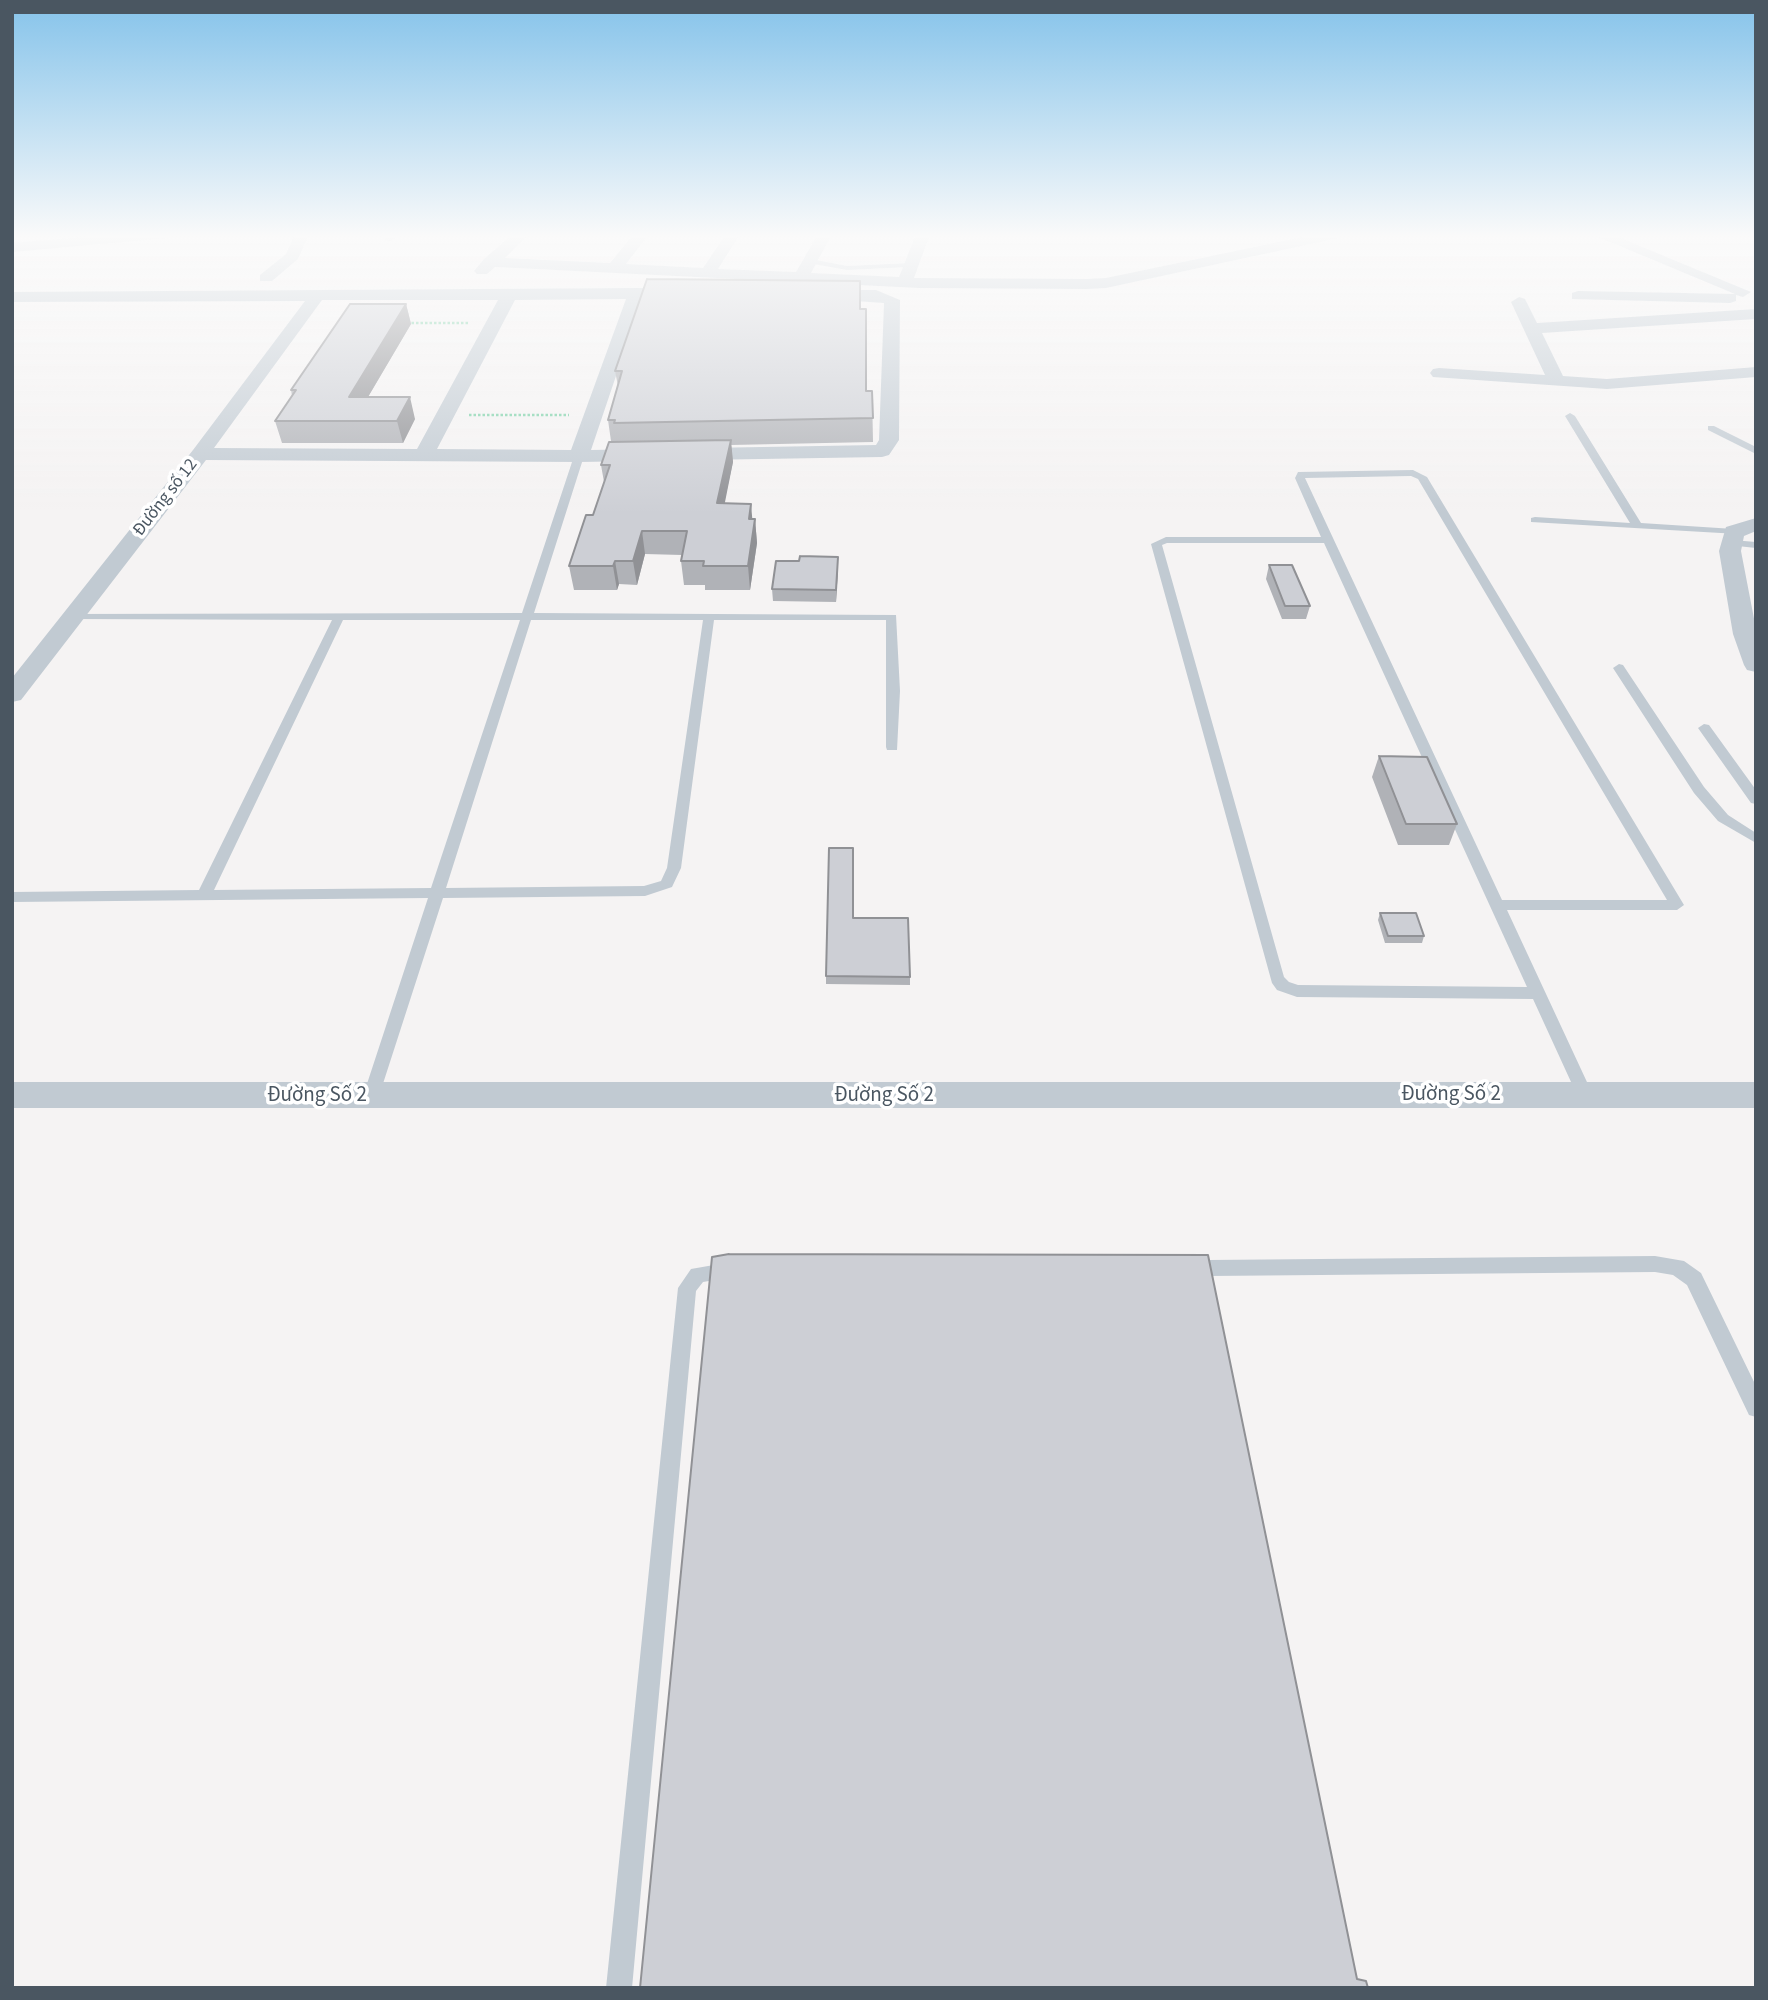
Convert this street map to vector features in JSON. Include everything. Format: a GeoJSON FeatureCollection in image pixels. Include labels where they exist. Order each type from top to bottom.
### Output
{"type":"FeatureCollection","features":[{"type":"Feature","properties":{"kind":"street","name":"Đường số 12"},"geometry":{"type":"LineString","coordinates":[[12,695],[200,454],[294,327]]}},
{"type":"Feature","properties":{"kind":"street"},"geometry":{"type":"LineString","coordinates":[[424,455],[490,327]]}},
{"type":"Feature","properties":{"kind":"street"},"geometry":{"type":"LineString","coordinates":[[579,456],[624,327]]}},
{"type":"Feature","properties":{"kind":"street"},"geometry":{"type":"LineString","coordinates":[[200,454],[579,456],[882,451],[889,440],[891,327]]}},
{"type":"Feature","properties":{"kind":"street"},"geometry":{"type":"LineString","coordinates":[[1556,327],[1532,328],[1557,381]]}},
{"type":"Feature","properties":{"kind":"street"},"geometry":{"type":"LineString","coordinates":[[1439,373],[1607,384],[1756,372]]}},
{"type":"Feature","properties":{"kind":"street"},"geometry":{"type":"LineString","coordinates":[[1756,524],[1733,537],[1732,569],[1745,634],[1756,664]]}},
{"type":"Feature","properties":{"kind":"street","name":"Đường Số 2"},"geometry":{"type":"LineString","coordinates":[[12,1095],[1756,1095]]}},
{"type":"Feature","properties":{"kind":"lane"},"geometry":{"type":"LineString","coordinates":[[1570,416],[1638,527]]}},
{"type":"Feature","properties":{"kind":"lane"},"geometry":{"type":"LineString","coordinates":[[1711,428],[1756,451]]}},
{"type":"Feature","properties":{"kind":"lane"},"geometry":{"type":"LineString","coordinates":[[370,1096],[579,456]]}},
{"type":"Feature","properties":{"kind":"lane"},"geometry":{"type":"LineString","coordinates":[[1497,905],[1677,905],[1422,478],[1413,473],[1301,474],[1300,478],[1328,540],[1497,905],[1538,993],[1585,1095]]}},
{"type":"Feature","properties":{"kind":"lane"},"geometry":{"type":"LineString","coordinates":[[1535,520],[1733,537],[1756,545]]}},
{"type":"Feature","properties":{"kind":"lane"},"geometry":{"type":"LineString","coordinates":[[1328,540],[1166,540],[1156,544],[1277,979],[1283,986],[1297,991],[1538,993]]}},
{"type":"Feature","properties":{"kind":"lane"},"geometry":{"type":"LineString","coordinates":[[204,895],[340,615]]}},
{"type":"Feature","properties":{"kind":"lane"},"geometry":{"type":"LineString","coordinates":[[74,616],[892,617],[892,747]]}},
{"type":"Feature","properties":{"kind":"lane"},"geometry":{"type":"LineString","coordinates":[[12,897],[645,891],[667,884],[674,868],[709,616]]}},
{"type":"Feature","properties":{"kind":"lane"},"geometry":{"type":"LineString","coordinates":[[1619,668],[1699,790],[1723,818],[1756,839]]}},
{"type":"Feature","properties":{"kind":"lane"},"geometry":{"type":"LineString","coordinates":[[1704,728],[1756,800]]}},
{"type":"Feature","properties":{"kind":"lane"},"geometry":{"type":"LineString","coordinates":[[1184,1268],[1641,1264],[1677,1267],[1694,1279],[1756,1408]]}},
{"type":"Feature","properties":{"kind":"lane"},"geometry":{"type":"LineString","coordinates":[[1209,1268],[1214,1291]]}},
{"type":"Feature","properties":{"kind":"lane"},"geometry":{"type":"LineString","coordinates":[[619,1988],[687,1288],[698,1275],[747,1269]]}},
{"type":"Feature","properties":{"kind":"path"},"geometry":{"type":"LineString","coordinates":[[446,415],[594,415]]}},
{"type":"Feature","properties":{"kind":"building"},"geometry":{"type":"Polygon","coordinates":[[[334,327],[392,327],[349,397],[410,397],[397,421],[275,421],[296,390],[291,390],[334,327]]]}},
{"type":"Feature","properties":{"kind":"building"},"geometry":{"type":"Polygon","coordinates":[[[630,327],[866,327],[866,391],[872,391],[873,418],[614,423],[615,420],[608,420],[622,371],[615,371],[630,327]]]}},
{"type":"Feature","properties":{"kind":"building"},"geometry":{"type":"Polygon","coordinates":[[[731,440],[717,503],[751,504],[749,519],[755,519],[748,566],[703,566],[704,561],[681,561],[687,531],[642,531],[633,561],[615,561],[613,566],[569,566],[586,515],[593,515],[610,465],[601,465],[609,442],[731,440]]]}},
{"type":"Feature","properties":{"kind":"building"},"geometry":{"type":"Polygon","coordinates":[[[800,556],[838,557],[836,590],[772,589],[776,561],[799,561],[800,556]]]}},
{"type":"Feature","properties":{"kind":"building"},"geometry":{"type":"Polygon","coordinates":[[[1269,565],[1292,565],[1310,606],[1285,606],[1269,565]]]}},
{"type":"Feature","properties":{"kind":"building"},"geometry":{"type":"Polygon","coordinates":[[[1379,756],[1427,757],[1457,824],[1406,824],[1379,756]]]}},
{"type":"Feature","properties":{"kind":"building"},"geometry":{"type":"Polygon","coordinates":[[[829,848],[853,848],[853,918],[908,918],[910,977],[826,976],[829,848]]]}},
{"type":"Feature","properties":{"kind":"building"},"geometry":{"type":"Polygon","coordinates":[[[1380,913],[1416,913],[1424,936],[1388,936],[1380,913]]]}},
{"type":"Feature","properties":{"kind":"building"},"geometry":{"type":"Polygon","coordinates":[[[729,1254],[1208,1255],[1357,1979],[1366,1981],[1368,1988],[640,1988],[712,1257],[729,1254]]]}}]}
